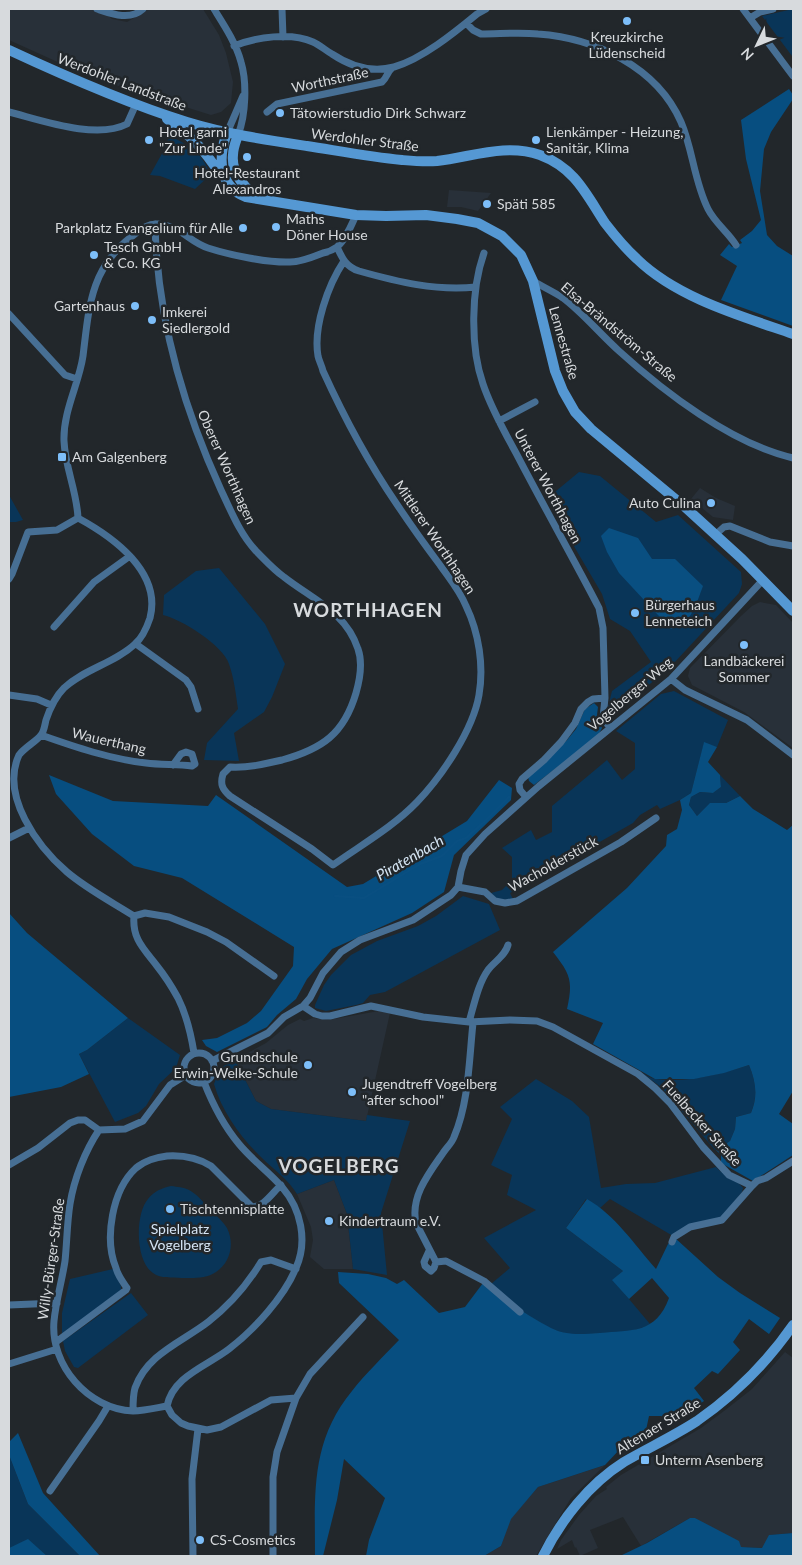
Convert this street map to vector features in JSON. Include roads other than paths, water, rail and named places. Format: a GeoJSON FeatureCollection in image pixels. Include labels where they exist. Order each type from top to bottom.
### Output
{"type":"FeatureCollection","features":[{"type":"Feature","properties":{"kind":"main road","name":"Werdohler Landstraße"},"geometry":{"type":"LineString","coordinates":[[9,50],[136,104],[227,133]]}},
{"type":"Feature","properties":{"kind":"main road"},"geometry":{"type":"LineString","coordinates":[[158,112],[196,142],[233,190]]}},
{"type":"Feature","properties":{"kind":"main road","name":"Werdohler Straße"},"geometry":{"type":"LineString","coordinates":[[227,133],[342,152],[412,161],[442,160],[504,149],[527,151],[540,155],[559,164],[573,176],[582,186],[620,244],[654,273],[714,306],[793,334]]}},
{"type":"Feature","properties":{"kind":"main road"},"geometry":{"type":"LineString","coordinates":[[227,133],[221,149],[221,166],[226,181],[233,190]]}},
{"type":"Feature","properties":{"kind":"main road","name":"Lennestraße"},"geometry":{"type":"LineString","coordinates":[[238,135],[233,154],[236,173],[248,190],[265,200]]}},
{"type":"Feature","properties":{"kind":"main road","name":"Lennestraße"},"geometry":{"type":"LineString","coordinates":[[233,190],[246,197],[356,214],[457,219],[478,223],[502,236],[513,246],[526,265],[533,281],[555,371],[563,391],[575,412],[592,429],[715,535],[793,611]]}},
{"type":"Feature","properties":{"kind":"main road","name":"Altenaer Straße"},"geometry":{"type":"LineString","coordinates":[[543,1556],[553,1536],[600,1480],[622,1463],[690,1425],[733,1394],[753,1375],[793,1325]]}},
{"type":"Feature","properties":{"kind":"street"},"geometry":{"type":"LineString","coordinates":[[97,9],[118,16],[138,14],[143,9]]}},
{"type":"Feature","properties":{"kind":"street"},"geometry":{"type":"LineString","coordinates":[[214,9],[242,63],[244,113],[238,135]]}},
{"type":"Feature","properties":{"kind":"street"},"geometry":{"type":"LineString","coordinates":[[282,9],[283,37]]}},
{"type":"Feature","properties":{"kind":"street","name":"Worthstraße"},"geometry":{"type":"LineString","coordinates":[[267,112],[277,104],[382,82],[386,80],[389,71],[393,68],[418,57],[486,9]]}},
{"type":"Feature","properties":{"kind":"street"},"geometry":{"type":"LineString","coordinates":[[743,9],[793,76]]}},
{"type":"Feature","properties":{"kind":"street"},"geometry":{"type":"LineString","coordinates":[[750,18],[760,12],[773,9]]}},
{"type":"Feature","properties":{"kind":"street"},"geometry":{"type":"LineString","coordinates":[[466,23],[473,30],[481,34],[540,34],[588,45],[629,62],[649,78],[675,109],[688,140],[703,198],[718,225],[736,245]]}},
{"type":"Feature","properties":{"kind":"street","name":"Worthstraße"},"geometry":{"type":"LineString","coordinates":[[234,46],[251,39],[297,38],[311,41],[347,63],[368,69],[393,68]]}},
{"type":"Feature","properties":{"kind":"street"},"geometry":{"type":"LineString","coordinates":[[227,133],[244,93]]}},
{"type":"Feature","properties":{"kind":"street"},"geometry":{"type":"LineString","coordinates":[[9,112],[72,127],[109,129],[126,124],[136,104]]}},
{"type":"Feature","properties":{"kind":"street"},"geometry":{"type":"LineString","coordinates":[[78,518],[78,502],[68,467],[64,439],[68,411],[82,359],[90,302],[95,285],[110,258],[141,230],[155,224],[170,226],[207,248],[274,261],[299,261],[315,257],[337,247],[345,237],[356,214]]}},
{"type":"Feature","properties":{"kind":"street","name":"Oberer Worthhagen"},"geometry":{"type":"LineString","coordinates":[[155,224],[161,291],[170,344],[188,409],[212,471],[234,519],[243,535],[256,551],[284,577],[315,597],[350,629],[359,650],[361,670],[353,703],[341,727],[332,736],[322,745],[302,754],[254,766],[230,767]]}},
{"type":"Feature","properties":{"kind":"street"},"geometry":{"type":"LineString","coordinates":[[337,247],[344,261],[353,269],[408,284],[456,289],[476,287]]}},
{"type":"Feature","properties":{"kind":"street","name":"Unterer Worthhagen"},"geometry":{"type":"LineString","coordinates":[[484,252],[479,267],[476,287],[474,325],[477,359],[483,384],[499,421],[599,608],[603,628],[605,698],[603,718],[610,728]]}},
{"type":"Feature","properties":{"kind":"street","name":"Mittlerer Worthhagen"},"geometry":{"type":"LineString","coordinates":[[230,767],[223,774],[223,790],[333,865],[374,838],[416,802],[427,790],[460,742],[472,717],[479,695],[481,658],[467,606],[456,587],[396,503],[368,458],[329,384],[318,356],[317,338],[326,298],[337,271],[344,261]]}},
{"type":"Feature","properties":{"kind":"street","name":"Elsa-Brändström-Straße"},"geometry":{"type":"LineString","coordinates":[[533,281],[564,299],[646,374],[701,415],[750,442],[793,458]]}},
{"type":"Feature","properties":{"kind":"street"},"geometry":{"type":"LineString","coordinates":[[9,314],[65,375],[77,379]]}},
{"type":"Feature","properties":{"kind":"street"},"geometry":{"type":"LineString","coordinates":[[499,421],[535,402]]}},
{"type":"Feature","properties":{"kind":"street"},"geometry":{"type":"LineString","coordinates":[[78,518],[104,533],[130,556],[142,571],[148,583],[152,594],[152,609],[148,625],[136,644],[66,686],[51,705],[42,735],[31,742],[19,755],[11,769],[14,802],[40,843],[69,873],[134,916],[145,913],[169,917],[207,932],[226,942],[274,976]]}},
{"type":"Feature","properties":{"kind":"street"},"geometry":{"type":"LineString","coordinates":[[9,579],[28,532],[57,530],[78,518]]}},
{"type":"Feature","properties":{"kind":"street"},"geometry":{"type":"LineString","coordinates":[[715,535],[724,527],[730,526],[770,542],[793,546]]}},
{"type":"Feature","properties":{"kind":"street"},"geometry":{"type":"LineString","coordinates":[[54,627],[94,582],[130,556]]}},
{"type":"Feature","properties":{"kind":"street","name":"Vogelberger Weg"},"geometry":{"type":"LineString","coordinates":[[458,887],[466,856],[485,834],[526,797],[671,680],[763,580]]}},
{"type":"Feature","properties":{"kind":"street"},"geometry":{"type":"LineString","coordinates":[[136,644],[186,680],[191,687],[198,709]]}},
{"type":"Feature","properties":{"kind":"street"},"geometry":{"type":"LineString","coordinates":[[671,680],[684,690],[747,720],[793,755]]}},
{"type":"Feature","properties":{"kind":"street"},"geometry":{"type":"LineString","coordinates":[[9,695],[37,699],[51,705]]}},
{"type":"Feature","properties":{"kind":"street","name":"Vogelberger Weg"},"geometry":{"type":"LineString","coordinates":[[526,797],[520,790],[519,784],[522,778],[544,760],[561,742],[575,723],[581,709],[588,702],[593,699],[605,698]]}},
{"type":"Feature","properties":{"kind":"street","name":"Wauerthang"},"geometry":{"type":"LineString","coordinates":[[42,735],[102,755],[147,763],[172,765]]}},
{"type":"Feature","properties":{"kind":"street","name":"Wacholderstück"},"geometry":{"type":"LineString","coordinates":[[458,887],[485,892],[495,901],[505,903],[517,901],[621,842],[656,818]]}},
{"type":"Feature","properties":{"kind":"street"},"geometry":{"type":"LineString","coordinates":[[9,838],[29,828]]}},
{"type":"Feature","properties":{"kind":"street"},"geometry":{"type":"LineString","coordinates":[[212,1061],[268,1033],[284,1017],[303,1006],[310,998],[323,973],[341,952],[360,940],[413,920],[451,895],[458,887]]}},
{"type":"Feature","properties":{"kind":"street"},"geometry":{"type":"LineString","coordinates":[[134,916],[133,927],[138,941],[166,978],[182,1007],[190,1030],[194,1053]]}},
{"type":"Feature","properties":{"kind":"street"},"geometry":{"type":"LineString","coordinates":[[429,1251],[424,1262],[425,1266],[431,1270],[436,1262],[435,1258],[429,1251],[415,1218],[420,1187],[453,1140],[462,1115],[471,1022],[483,978],[506,951],[508,945]]}},
{"type":"Feature","properties":{"kind":"street","name":"Fuelbecker Straße"},"geometry":{"type":"LineString","coordinates":[[303,1006],[314,1014],[322,1016],[330,1016],[371,1006],[423,1017],[471,1022],[537,1021],[553,1026],[638,1074],[670,1104],[703,1147],[729,1175],[752,1186]]}},
{"type":"Feature","properties":{"kind":"street"},"geometry":{"type":"LineString","coordinates":[[194,1053],[205,1054],[212,1061],[214,1066],[212,1076],[204,1082],[192,1081],[186,1075],[185,1062],[194,1053]]}},
{"type":"Feature","properties":{"kind":"street"},"geometry":{"type":"LineString","coordinates":[[9,1165],[38,1148],[74,1121],[85,1120],[99,1130],[125,1129],[143,1121],[170,1085],[186,1075]]}},
{"type":"Feature","properties":{"kind":"street"},"geometry":{"type":"LineString","coordinates":[[204,1082],[211,1100],[228,1129],[261,1168],[281,1185],[294,1203],[301,1224],[301,1252],[296,1269],[282,1293],[263,1316],[230,1348],[182,1380],[169,1397],[167,1406],[172,1415],[181,1423],[198,1429],[213,1430],[271,1400],[296,1398]]}},
{"type":"Feature","properties":{"kind":"street","name":"Willy-Bürger-Straße"},"geometry":{"type":"LineString","coordinates":[[99,1130],[73,1189],[62,1282],[54,1321],[56,1346],[62,1364],[74,1382],[91,1396],[108,1406],[133,1411],[167,1406]]}},
{"type":"Feature","properties":{"kind":"street"},"geometry":{"type":"LineString","coordinates":[[9,1364],[56,1346],[126,1290],[127,1288],[115,1268],[112,1256],[112,1218],[115,1205],[126,1180],[142,1164],[153,1159],[174,1156],[203,1161],[211,1166],[255,1208],[261,1205],[281,1185]]}},
{"type":"Feature","properties":{"kind":"street"},"geometry":{"type":"LineString","coordinates":[[672,1242],[674,1237],[690,1227],[722,1220],[757,1181],[766,1178],[793,1161]]}},
{"type":"Feature","properties":{"kind":"street"},"geometry":{"type":"LineString","coordinates":[[133,1411],[135,1389],[144,1372],[166,1349],[207,1323],[224,1309],[242,1290],[261,1262],[271,1260],[296,1269]]}},
{"type":"Feature","properties":{"kind":"street"},"geometry":{"type":"LineString","coordinates":[[436,1262],[446,1261],[484,1281],[520,1312]]}},
{"type":"Feature","properties":{"kind":"street"},"geometry":{"type":"LineString","coordinates":[[9,1305],[57,1303]]}},
{"type":"Feature","properties":{"kind":"street"},"geometry":{"type":"LineString","coordinates":[[274,1556],[273,1477],[277,1452],[296,1398],[310,1374],[363,1317]]}},
{"type":"Feature","properties":{"kind":"street"},"geometry":{"type":"LineString","coordinates":[[50,1491],[108,1406]]}},
{"type":"Feature","properties":{"kind":"street"},"geometry":{"type":"LineString","coordinates":[[193,1556],[192,1479],[198,1429]]}},
{"type":"Feature","properties":{"kind":"waterway","name":"Piratenbach"},"geometry":{"type":"LineString","coordinates":[[335,896],[364,898],[420,864],[442,856],[457,841],[466,838],[509,797]]}},
{"type":"Feature","properties":{"kind":"place","name":"Kreuzkirche Lüdenscheid"},"geometry":{"type":"Point","coordinates":[627,21]}},
{"type":"Feature","properties":{"kind":"place","name":"Tätowierstudio Dirk Schwarz"},"geometry":{"type":"Point","coordinates":[280,113]}},
{"type":"Feature","properties":{"kind":"place","name":"Hotel garni \"Zur Linde\""},"geometry":{"type":"Point","coordinates":[149,140]}},
{"type":"Feature","properties":{"kind":"place","name":"Lienkämper - Heizung, Sanitär, Klima"},"geometry":{"type":"Point","coordinates":[536,140]}},
{"type":"Feature","properties":{"kind":"place","name":"Hotel-Restaurant Alexandros"},"geometry":{"type":"Point","coordinates":[247,157]}},
{"type":"Feature","properties":{"kind":"place","name":"Späti 585"},"geometry":{"type":"Point","coordinates":[487,204]}},
{"type":"Feature","properties":{"kind":"place","name":"Maths Döner House"},"geometry":{"type":"Point","coordinates":[276,227]}},
{"type":"Feature","properties":{"kind":"place","name":"Parkplatz Evangelium für Alle"},"geometry":{"type":"Point","coordinates":[243,228]}},
{"type":"Feature","properties":{"kind":"place","name":"Tesch GmbH & Co. KG"},"geometry":{"type":"Point","coordinates":[94,255]}},
{"type":"Feature","properties":{"kind":"place","name":"Gartenhaus"},"geometry":{"type":"Point","coordinates":[135,306]}},
{"type":"Feature","properties":{"kind":"place","name":"Imkerei Siedlergold"},"geometry":{"type":"Point","coordinates":[152,320]}},
{"type":"Feature","properties":{"kind":"place","name":"Am Galgenberg"},"geometry":{"type":"Point","coordinates":[62,457]}},
{"type":"Feature","properties":{"kind":"place","name":"Auto Culina"},"geometry":{"type":"Point","coordinates":[711,503]}},
{"type":"Feature","properties":{"kind":"place","name":"Bürgerhaus Lenneteich"},"geometry":{"type":"Point","coordinates":[635,613]}},
{"type":"Feature","properties":{"kind":"place","name":"Landbäckerei Sommer"},"geometry":{"type":"Point","coordinates":[744,645]}},
{"type":"Feature","properties":{"kind":"place","name":"Grundschule Erwin-Welke-Schule"},"geometry":{"type":"Point","coordinates":[308,1065]}},
{"type":"Feature","properties":{"kind":"place","name":"Jugendtreff Vogelberg \"after school\""},"geometry":{"type":"Point","coordinates":[352,1092]}},
{"type":"Feature","properties":{"kind":"place","name":"Tischtennisplatte"},"geometry":{"type":"Point","coordinates":[170,1209]}},
{"type":"Feature","properties":{"kind":"place","name":"Kindertraum e.V."},"geometry":{"type":"Point","coordinates":[329,1221]}},
{"type":"Feature","properties":{"kind":"place","name":"Unterm Asenberg"},"geometry":{"type":"Point","coordinates":[645,1460]}},
{"type":"Feature","properties":{"kind":"place","name":"CS-Cosmetics"},"geometry":{"type":"Point","coordinates":[200,1540]}},
{"type":"Feature","properties":{"kind":"district","name":"WORTHHAGEN"},"geometry":{"type":"Point","coordinates":[368,610]}},
{"type":"Feature","properties":{"kind":"district","name":"VOGELBERG"},"geometry":{"type":"Point","coordinates":[339,1166]}},
{"type":"Feature","properties":{"kind":"park label","name":"Spielplatz Vogelberg"},"geometry":{"type":"Point","coordinates":[180,1238]}}]}
